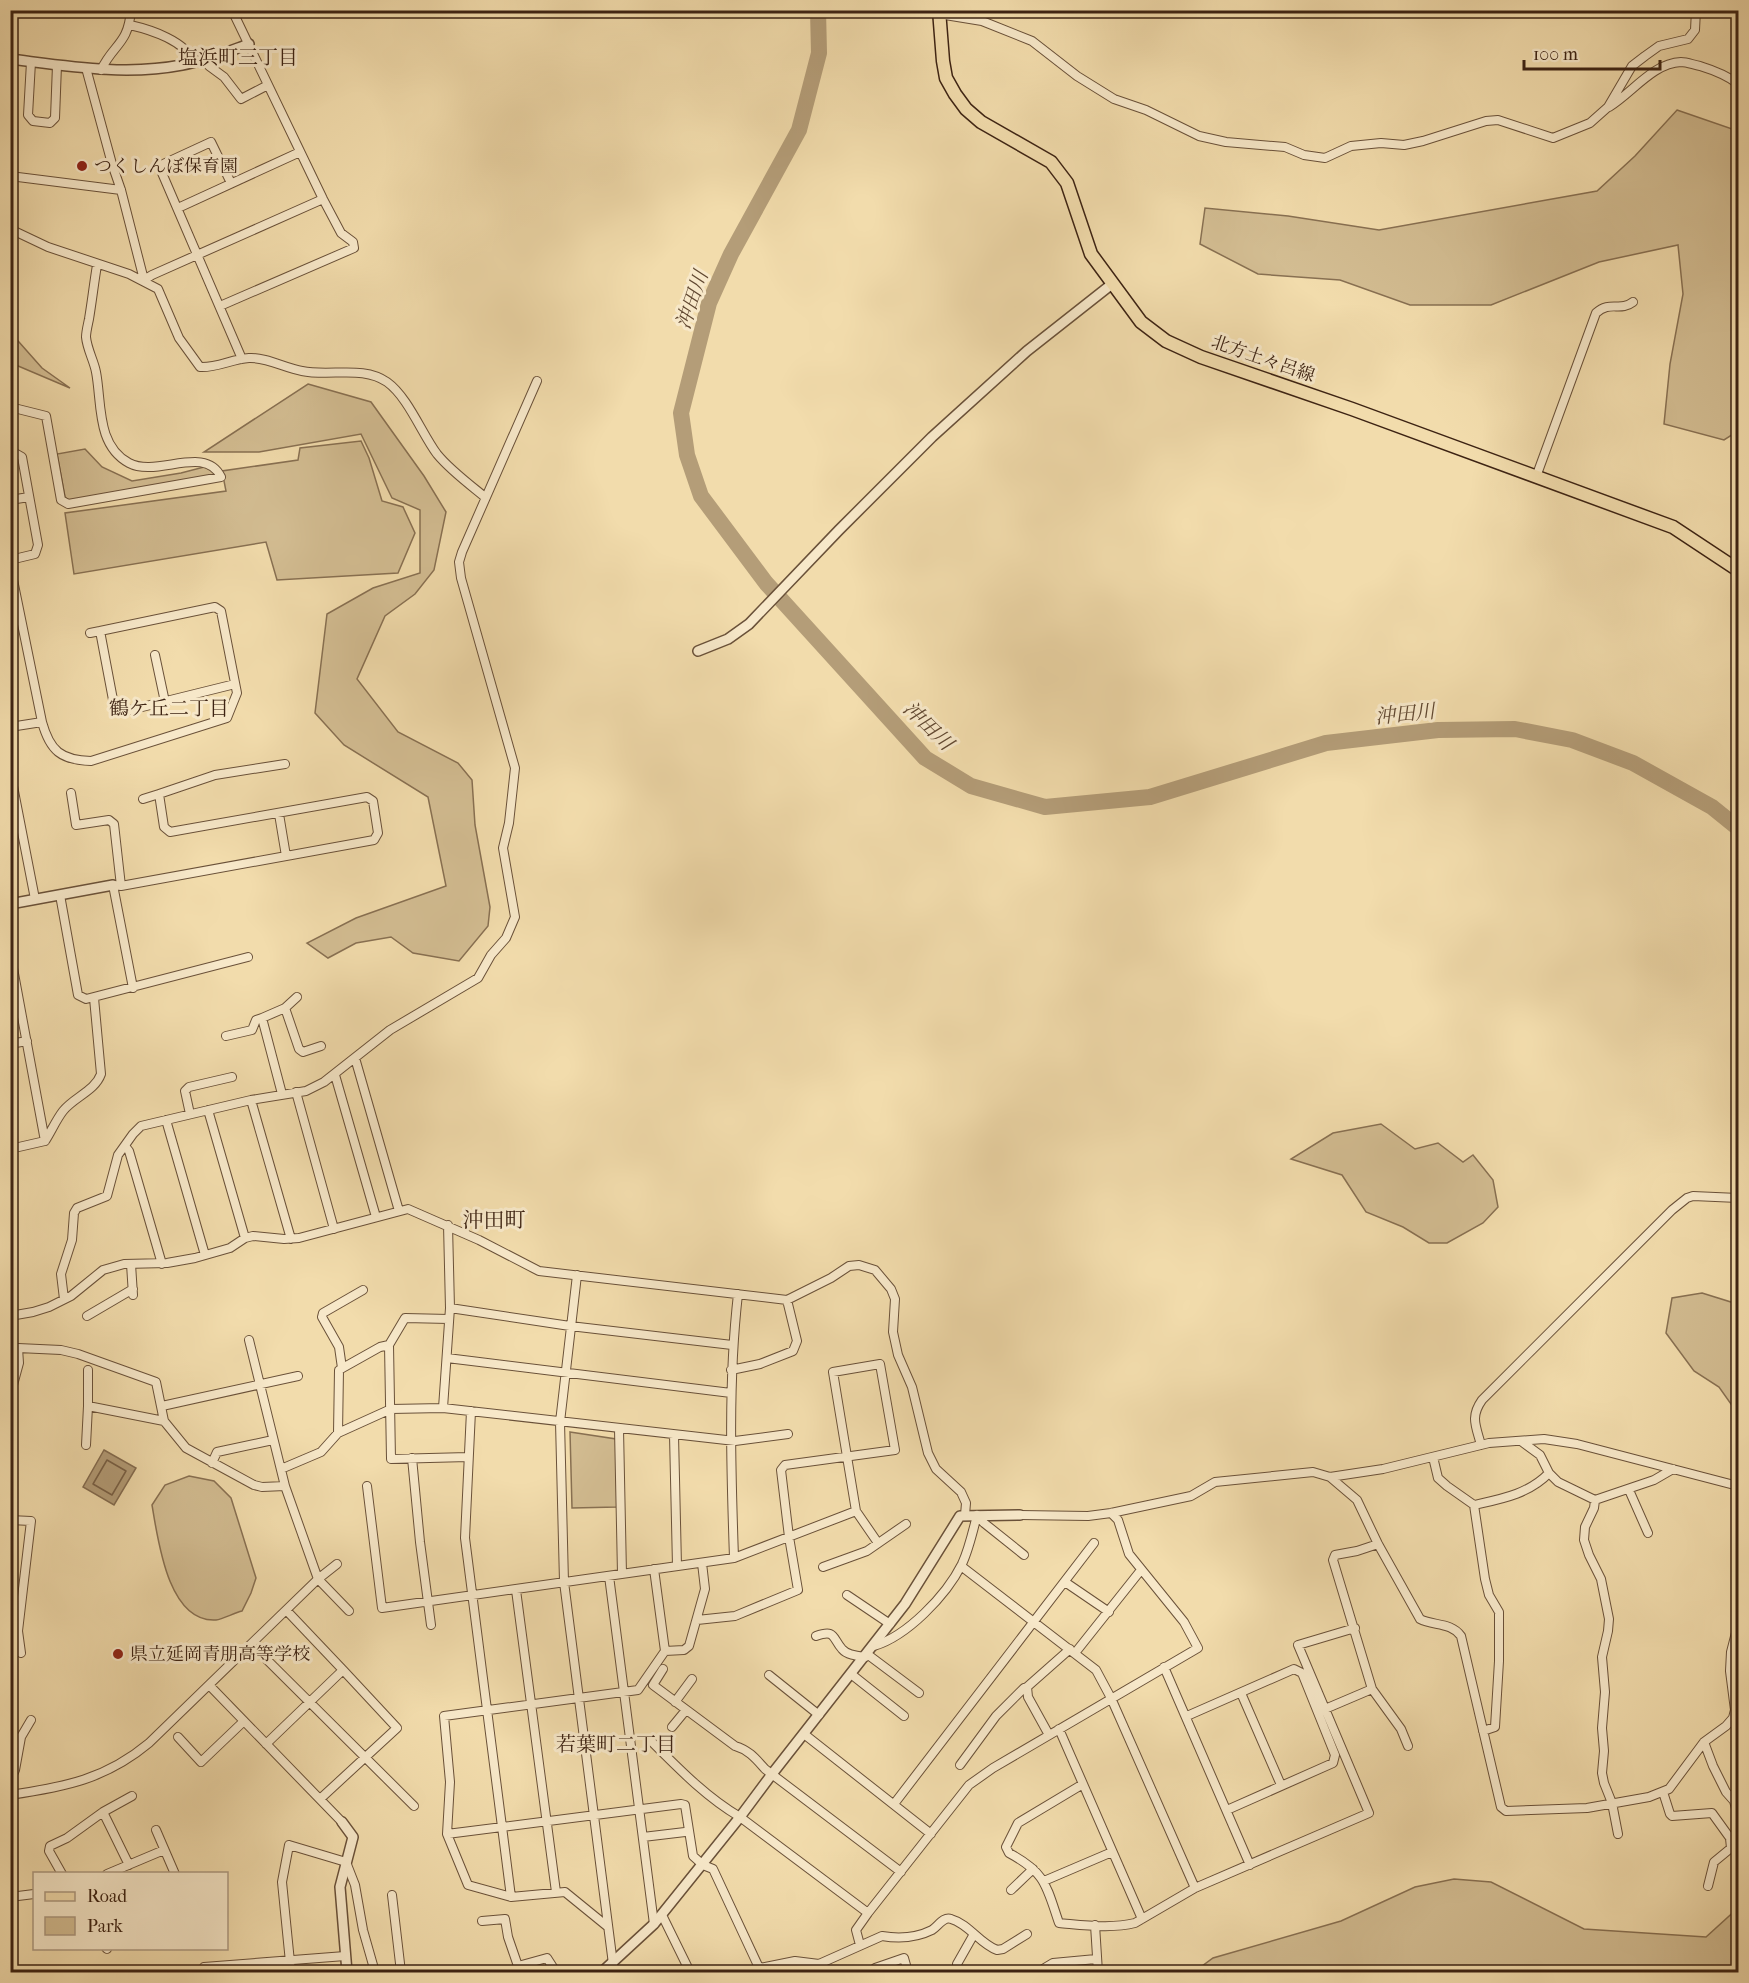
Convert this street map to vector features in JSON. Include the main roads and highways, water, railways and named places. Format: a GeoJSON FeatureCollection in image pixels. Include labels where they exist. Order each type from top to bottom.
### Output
{"type":"FeatureCollection","features":[{"type":"Feature","properties":{"kind":"main road","name":"北方土々呂線"},"geometry":{"type":"LineString","coordinates":[[939,12],[946,78],[966,110],[981,122],[1052,162],[1067,183],[1091,254],[1141,322],[1166,341],[1201,357],[1352,409],[1673,526],[1738,570]]}},
{"type":"Feature","properties":{"kind":"water"},"geometry":{"type":"Polygon","coordinates":[[[104,1450],[136,1468],[114,1505],[83,1487],[104,1450]]]}},
{"type":"Feature","properties":{"kind":"waterway","name":"沖田川"},"geometry":{"type":"LineString","coordinates":[[818,10],[819,53],[799,130],[731,254],[709,303],[681,413],[687,455],[701,496],[766,583],[925,758],[971,786],[1045,807],[1150,797],[1326,743],[1438,730],[1515,729],[1572,740],[1633,763],[1712,807],[1738,828]]}},
{"type":"Feature","properties":{"kind":"place","name":"つくしんぼ保育園"},"geometry":{"type":"Point","coordinates":[82,166]}},
{"type":"Feature","properties":{"kind":"place","name":"県立延岡青朋高等学校"},"geometry":{"type":"Point","coordinates":[118,1654]}},
{"type":"Feature","properties":{"kind":"district","name":"塩浜町三丁目"},"geometry":{"type":"Point","coordinates":[238,57]}},
{"type":"Feature","properties":{"kind":"district","name":"鶴ケ丘二丁目"},"geometry":{"type":"Point","coordinates":[169,708]}},
{"type":"Feature","properties":{"kind":"district","name":"沖田町"},"geometry":{"type":"Point","coordinates":[494,1220]}},
{"type":"Feature","properties":{"kind":"district","name":"若葉町二丁目"},"geometry":{"type":"Point","coordinates":[616,1744]}}]}
